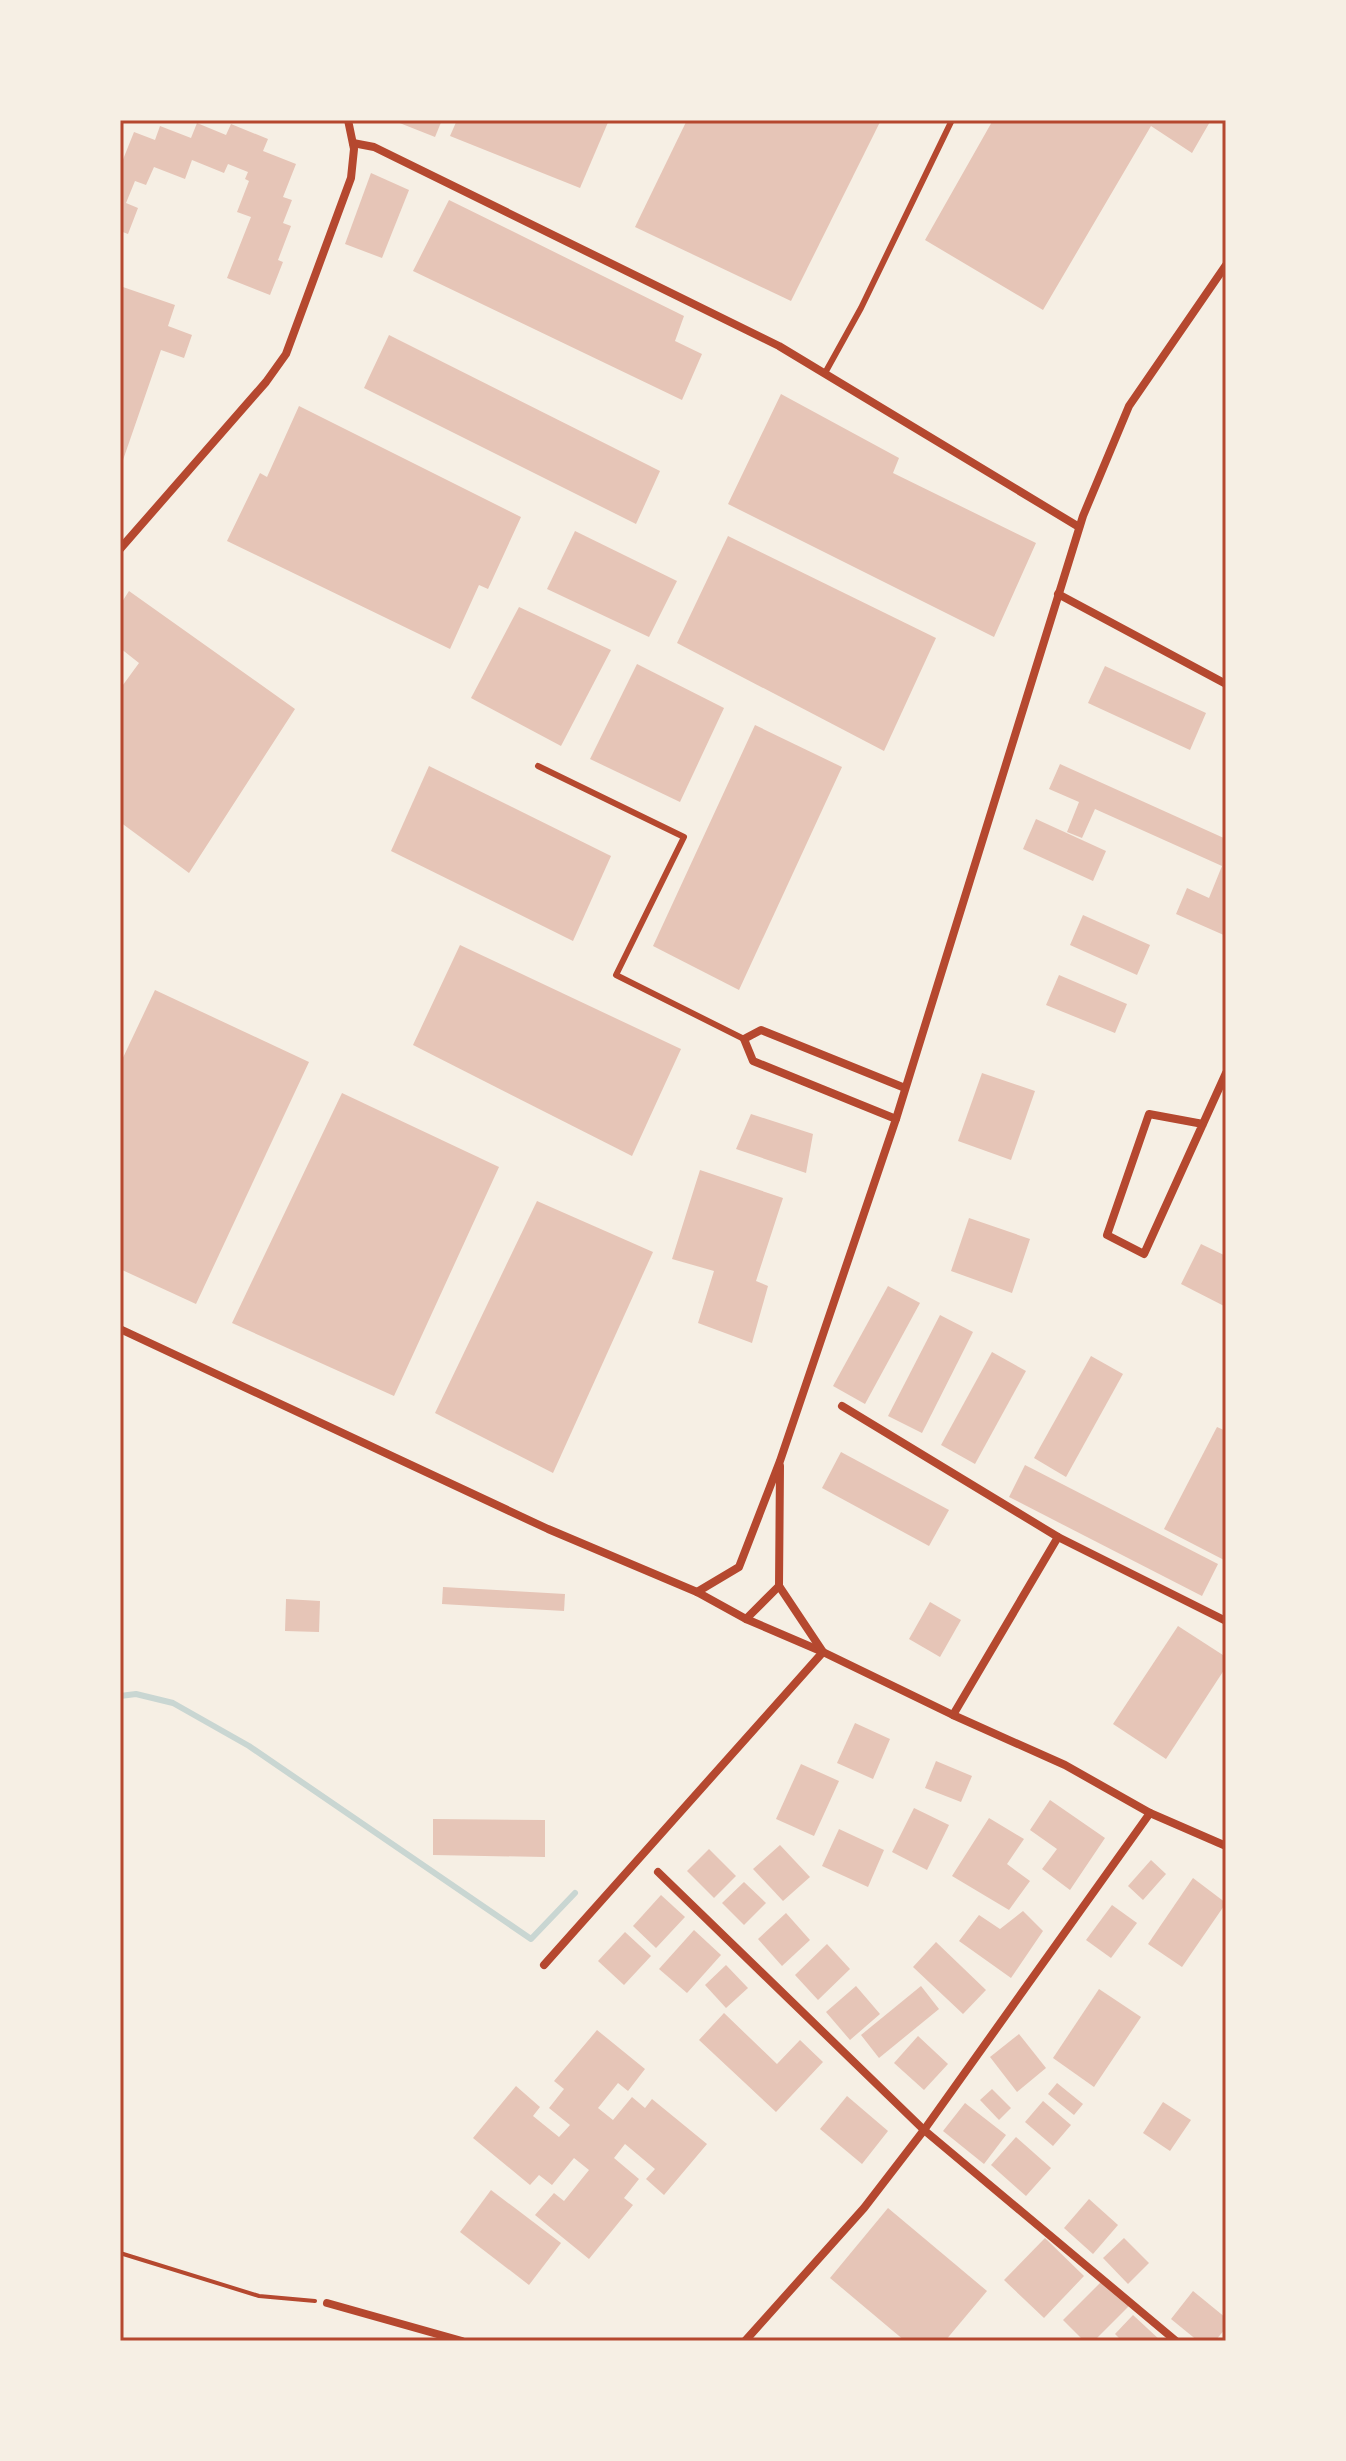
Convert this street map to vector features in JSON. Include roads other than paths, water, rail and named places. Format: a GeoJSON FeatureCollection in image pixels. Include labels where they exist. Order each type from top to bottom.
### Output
{"type":"FeatureCollection","features":[{"type":"Feature","properties":{"kind":"street"},"geometry":{"type":"LineString","coordinates":[[120,549],[266,382],[286,354],[351,178],[353,143],[348,120]]}},
{"type":"Feature","properties":{"kind":"street"},"geometry":{"type":"LineString","coordinates":[[353,143],[367,144],[388,154],[779,346],[1079,527]]}},
{"type":"Feature","properties":{"kind":"street"},"geometry":{"type":"LineString","coordinates":[[697,1592],[739,1567],[780,1461],[896,1119],[1079,527],[1129,406],[1226,265]]}},
{"type":"Feature","properties":{"kind":"street"},"geometry":{"type":"LineString","coordinates":[[1058,594],[1226,684]]}},
{"type":"Feature","properties":{"kind":"street"},"geometry":{"type":"LineString","coordinates":[[896,1119],[753,1061],[744,1039],[761,1030],[905,1088]]}},
{"type":"Feature","properties":{"kind":"street"},"geometry":{"type":"LineString","coordinates":[[1203,1124],[1149,1114],[1107,1235],[1144,1254],[1203,1124],[1226,1073]]}},
{"type":"Feature","properties":{"kind":"street"},"geometry":{"type":"LineString","coordinates":[[1217,1093],[1226,1098]]}},
{"type":"Feature","properties":{"kind":"street"},"geometry":{"type":"LineString","coordinates":[[120,1329],[548,1529],[697,1592],[746,1619],[1065,1765],[1150,1813],[1226,1846]]}},
{"type":"Feature","properties":{"kind":"street"},"geometry":{"type":"LineString","coordinates":[[842,1406],[1058,1537],[1226,1621]]}},
{"type":"Feature","properties":{"kind":"street"},"geometry":{"type":"LineString","coordinates":[[780,1461],[779,1586],[823,1652]]}},
{"type":"Feature","properties":{"kind":"street"},"geometry":{"type":"LineString","coordinates":[[953,1715],[1058,1537]]}},
{"type":"Feature","properties":{"kind":"street"},"geometry":{"type":"LineString","coordinates":[[746,1619],[779,1586]]}},
{"type":"Feature","properties":{"kind":"street"},"geometry":{"type":"LineString","coordinates":[[544,1965],[823,1652]]}},
{"type":"Feature","properties":{"kind":"street"},"geometry":{"type":"LineString","coordinates":[[745,2341],[864,2208],[924,2130],[1150,1813]]}},
{"type":"Feature","properties":{"kind":"street"},"geometry":{"type":"LineString","coordinates":[[658,1872],[924,2130],[1176,2341]]}},
{"type":"Feature","properties":{"kind":"street"},"geometry":{"type":"LineString","coordinates":[[327,2303],[462,2341]]}},
{"type":"Feature","properties":{"kind":"lane"},"geometry":{"type":"LineString","coordinates":[[825,373],[861,308],[952,120]]}},
{"type":"Feature","properties":{"kind":"lane"},"geometry":{"type":"LineString","coordinates":[[538,766],[684,837],[616,975],[744,1039]]}},
{"type":"Feature","properties":{"kind":"waterway"},"geometry":{"type":"LineString","coordinates":[[120,1696],[136,1694],[173,1703],[249,1746],[531,1939],[575,1893]]}}]}
